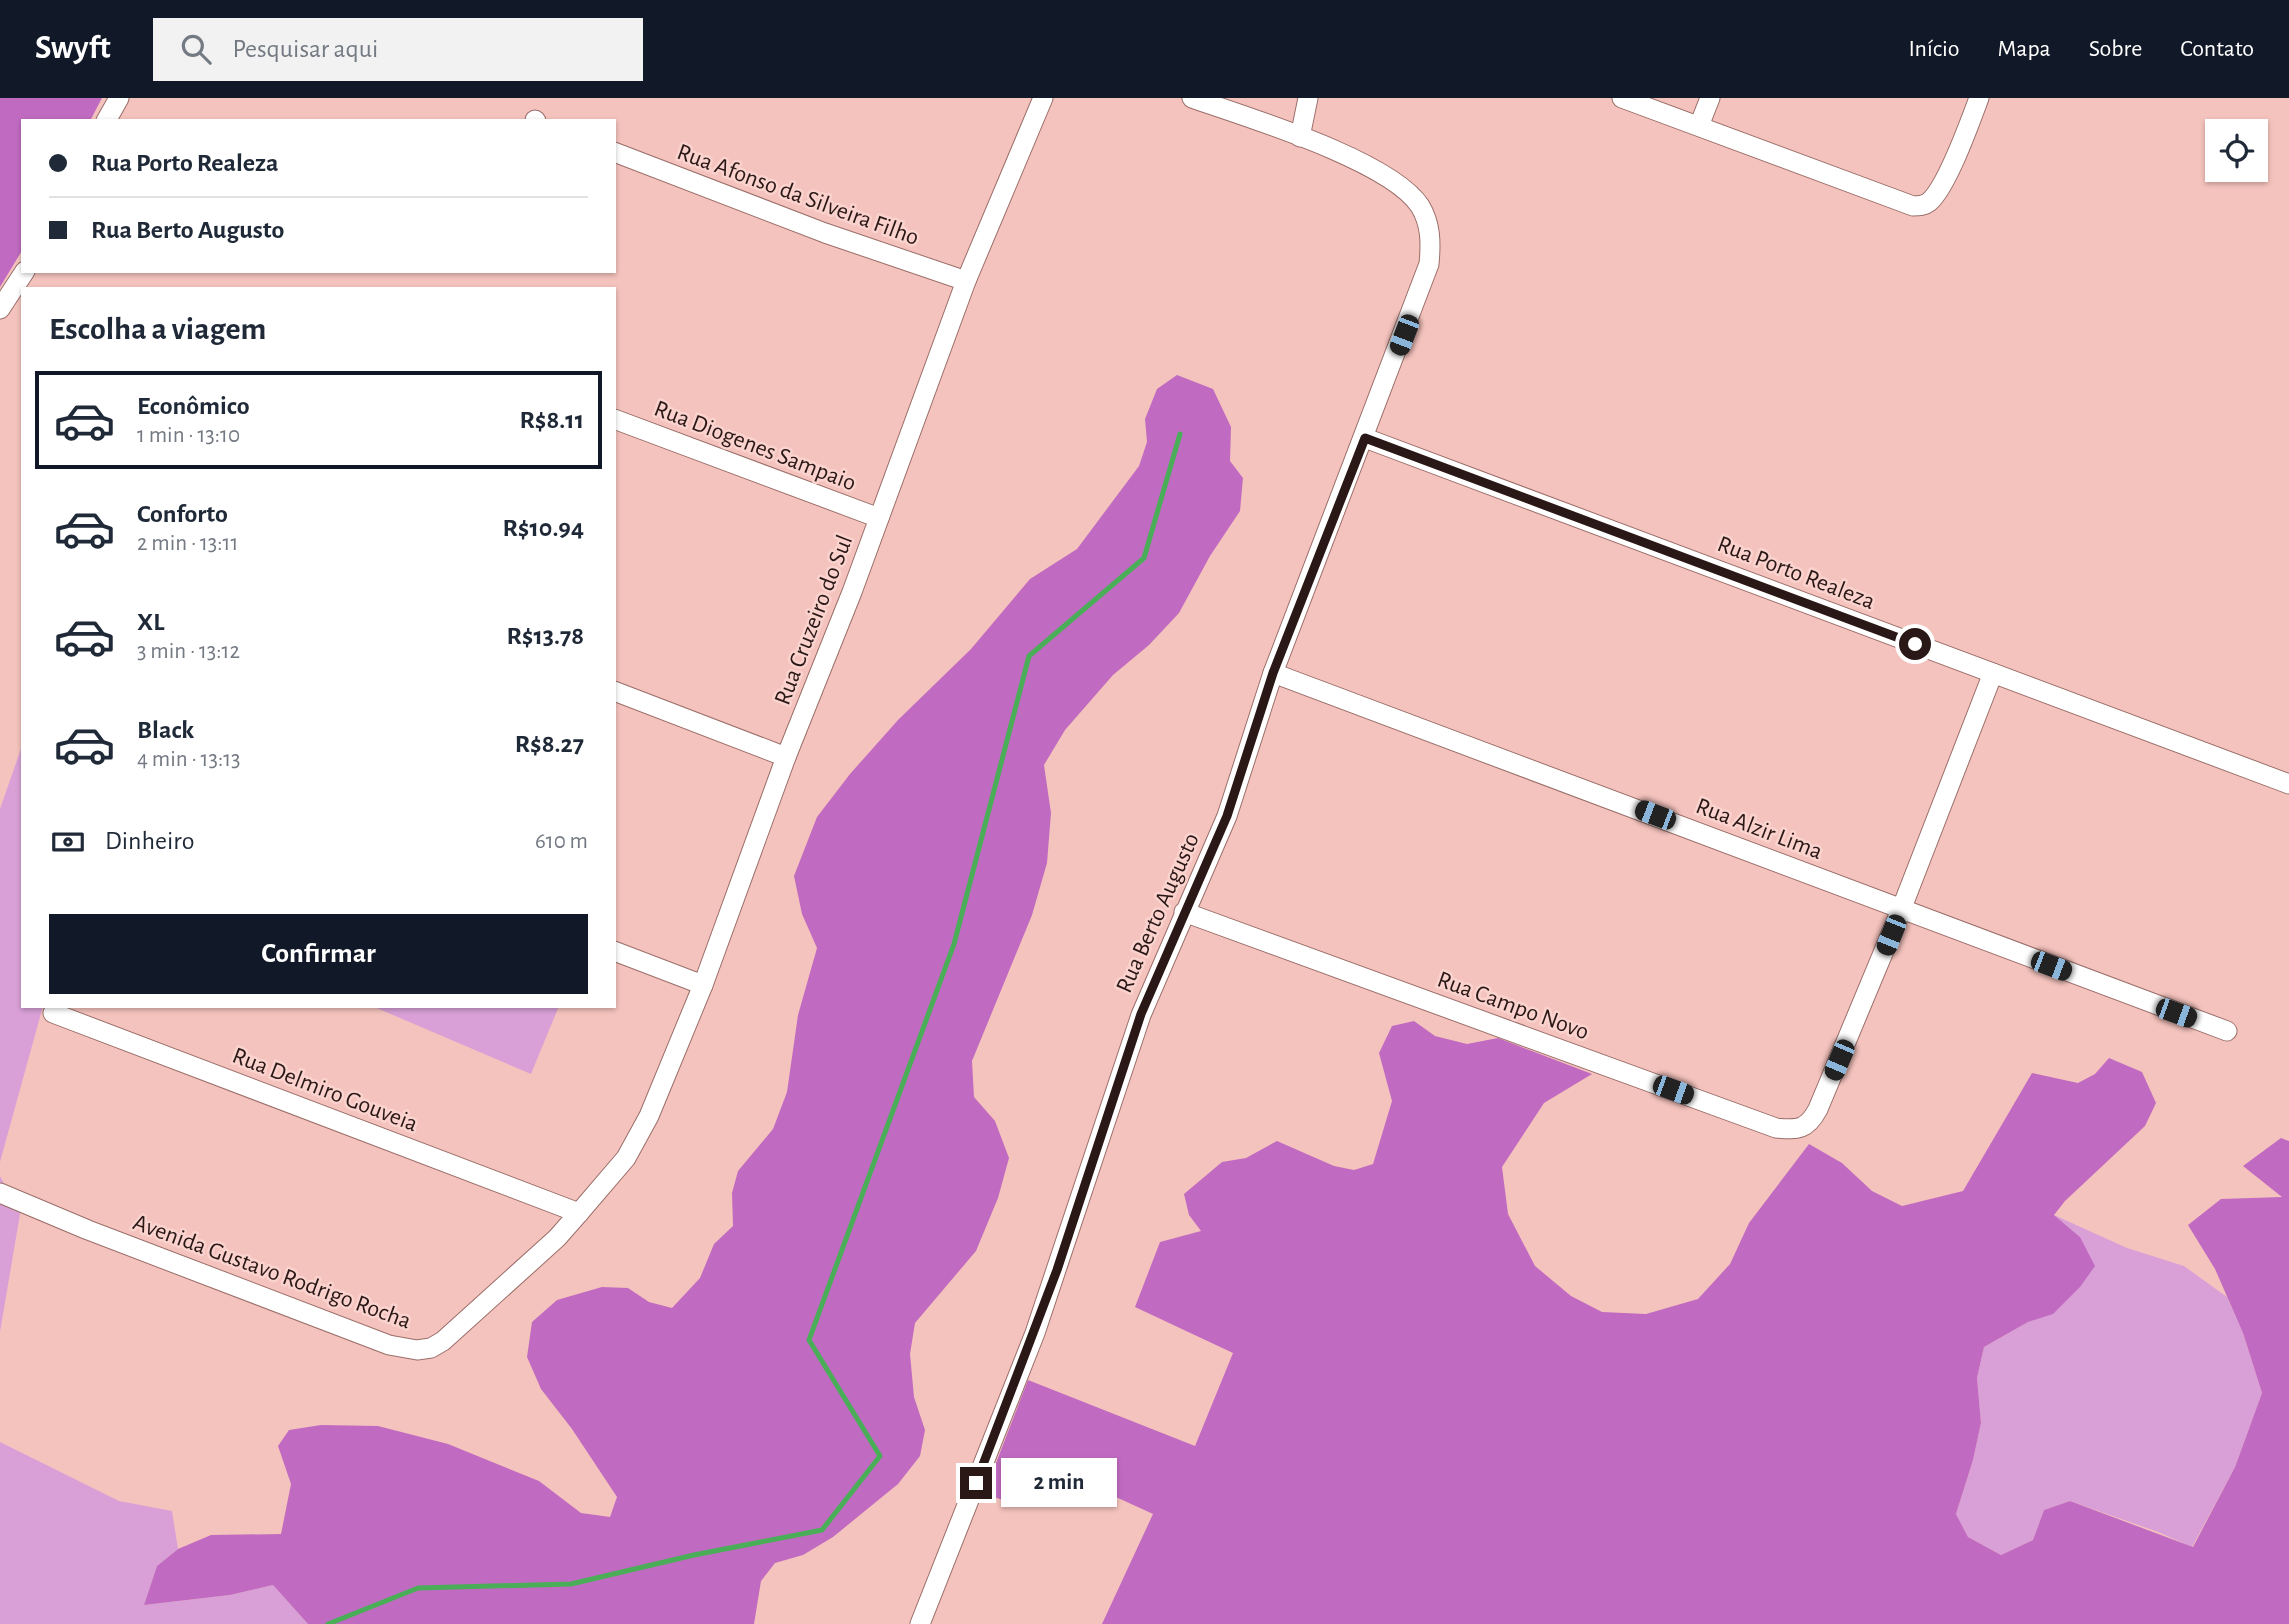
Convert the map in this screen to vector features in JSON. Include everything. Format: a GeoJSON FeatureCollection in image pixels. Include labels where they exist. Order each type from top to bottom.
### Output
{"type":"FeatureCollection","features":[{"type":"Feature","properties":{"kind":"street"},"geometry":{"type":"LineString","coordinates":[[107,119],[119,98]]}},
{"type":"Feature","properties":{"kind":"street","name":"Rua Cruzeiro do Sul"},"geometry":{"type":"LineString","coordinates":[[626,1158],[662,1088],[703,985],[966,281],[1044,98]]}},
{"type":"Feature","properties":{"kind":"street"},"geometry":{"type":"LineString","coordinates":[[1192,98],[1300,137],[1308,98]]}},
{"type":"Feature","properties":{"kind":"street"},"geometry":{"type":"LineString","coordinates":[[1622,98],[1913,206],[1923,206],[1930,202],[1954,160],[1979,98]]}},
{"type":"Feature","properties":{"kind":"street"},"geometry":{"type":"LineString","coordinates":[[1699,126],[1710,98]]}},
{"type":"Feature","properties":{"kind":"street","name":"Rua Berto Augusto"},"geometry":{"type":"LineString","coordinates":[[920,1624],[1035,1333],[1141,1014],[1227,816],[1273,673],[1430,264],[1431,242],[1427,221],[1408,192],[1378,171],[1300,137]]}},
{"type":"Feature","properties":{"kind":"street","name":"Rua Afonso da Silveira Filho"},"geometry":{"type":"LineString","coordinates":[[616,153],[825,233],[966,281]]}},
{"type":"Feature","properties":{"kind":"street"},"geometry":{"type":"LineString","coordinates":[[0,309],[24,273]]}},
{"type":"Feature","properties":{"kind":"street","name":"Rua Diogenes Sampaio"},"geometry":{"type":"LineString","coordinates":[[616,420],[879,519]]}},
{"type":"Feature","properties":{"kind":"street","name":"Rua Porto Realeza"},"geometry":{"type":"LineString","coordinates":[[1365,438],[2289,784]]}},
{"type":"Feature","properties":{"kind":"street","name":"Rua Alzir Lima"},"geometry":{"type":"LineString","coordinates":[[1273,673],[2227,1031]]}},
{"type":"Feature","properties":{"kind":"street"},"geometry":{"type":"LineString","coordinates":[[1901,910],[1993,673]]}},
{"type":"Feature","properties":{"kind":"street"},"geometry":{"type":"LineString","coordinates":[[616,692],[786,757]]}},
{"type":"Feature","properties":{"kind":"street","name":"Rua Campo Novo"},"geometry":{"type":"LineString","coordinates":[[1184,912],[1776,1128],[1803,1129],[1811,1123],[1818,1110],[1901,910]]}},
{"type":"Feature","properties":{"kind":"street"},"geometry":{"type":"LineString","coordinates":[[616,952],[703,985]]}},
{"type":"Feature","properties":{"kind":"street","name":"Rua Delmiro Gouveia"},"geometry":{"type":"LineString","coordinates":[[52,1013],[579,1213]]}},
{"type":"Feature","properties":{"kind":"street","name":"Avenida Gustavo Rodrigo Rocha"},"geometry":{"type":"LineString","coordinates":[[0,1194],[257,1293],[337,1327],[389,1345],[418,1350],[437,1345],[463,1324],[579,1213],[626,1158]]}},
{"type":"Feature","properties":{"kind":"shaded area"},"geometry":{"type":"Polygon","coordinates":[[[0,98],[102,98],[91,119],[21,119],[21,252],[0,287],[0,98]]]}},
{"type":"Feature","properties":{"kind":"shaded area"},"geometry":{"type":"Polygon","coordinates":[[[1177,375],[1213,389],[1231,427],[1230,461],[1243,478],[1240,511],[1210,556],[1179,613],[1149,645],[1113,675],[1065,730],[1044,765],[1051,813],[1047,863],[1032,915],[972,1061],[974,1097],[995,1121],[1009,1158],[998,1198],[976,1251],[915,1323],[910,1354],[914,1397],[925,1430],[920,1456],[898,1484],[833,1537],[803,1555],[775,1563],[761,1581],[754,1624],[308,1624],[273,1585],[230,1595],[144,1605],[157,1566],[178,1549],[211,1535],[281,1534],[291,1484],[278,1446],[289,1430],[321,1425],[378,1426],[448,1444],[539,1481],[581,1513],[610,1517],[617,1497],[572,1429],[541,1389],[527,1357],[532,1322],[557,1300],[602,1287],[628,1288],[649,1302],[672,1308],[700,1278],[714,1244],[733,1226],[732,1193],[738,1171],[773,1129],[787,1092],[798,1015],[817,948],[802,914],[794,876],[817,817],[850,774],[898,720],[971,649],[1030,579],[1077,549],[1139,466],[1147,442],[1145,419],[1157,389],[1177,375]]]}},
{"type":"Feature","properties":{"kind":"shaded area"},"geometry":{"type":"Polygon","coordinates":[[[21,749],[21,1008],[42,1008],[0,1162],[0,809],[21,749]]]}},
{"type":"Feature","properties":{"kind":"shaded area"},"geometry":{"type":"Polygon","coordinates":[[[377,1008],[558,1008],[531,1074],[377,1008]]]}},
{"type":"Feature","properties":{"kind":"shaded area"},"geometry":{"type":"Polygon","coordinates":[[[1414,1021],[1435,1036],[1467,1044],[1498,1038],[1592,1074],[1544,1103],[1502,1167],[1508,1214],[1535,1266],[1571,1296],[1602,1312],[1646,1314],[1698,1299],[1730,1264],[1749,1223],[1809,1144],[1842,1163],[1872,1191],[1902,1206],[1963,1191],[2032,1073],[2078,1083],[2095,1074],[2109,1058],[2142,1072],[2156,1103],[2145,1126],[2065,1201],[2054,1215],[2080,1237],[2095,1266],[2080,1287],[2053,1314],[2028,1322],[1984,1347],[1977,1378],[1981,1423],[1956,1514],[1968,1537],[2001,1555],[2033,1540],[2044,1510],[2070,1501],[2193,1547],[2235,1467],[2262,1393],[2243,1333],[2215,1269],[2188,1225],[2221,1199],[2282,1197],[2243,1166],[2281,1138],[2289,1141],[2289,1624],[1102,1624],[1153,1514],[1033,1459],[1016,1504],[984,1494],[1028,1380],[1195,1446],[1233,1353],[1135,1307],[1160,1242],[1201,1231],[1189,1215],[1184,1194],[1222,1162],[1246,1158],[1277,1141],[1334,1166],[1354,1170],[1373,1164],[1392,1101],[1379,1053],[1392,1026],[1414,1021]]]}},
{"type":"Feature","properties":{"kind":"shaded area"},"geometry":{"type":"Polygon","coordinates":[[[0,1176],[20,1214],[0,1332],[0,1176]]]}},
{"type":"Feature","properties":{"kind":"shaded area"},"geometry":{"type":"Polygon","coordinates":[[[2054,1215],[2127,1248],[2184,1266],[2227,1297],[2243,1333],[2262,1393],[2235,1467],[2192,1547],[2070,1501],[2044,1510],[2033,1540],[2001,1555],[1968,1537],[1956,1514],[1981,1423],[1977,1378],[1984,1347],[2028,1322],[2053,1313],[2080,1237],[2054,1215]]]}},
{"type":"Feature","properties":{"kind":"shaded area"},"geometry":{"type":"Polygon","coordinates":[[[0,1442],[119,1501],[172,1511],[178,1549],[157,1566],[144,1605],[230,1595],[273,1585],[308,1624],[0,1624],[0,1442]]]}},
{"type":"Feature","properties":{"kind":"waterway"},"geometry":{"type":"LineString","coordinates":[[328,1624],[418,1588],[571,1584],[694,1555],[822,1530],[880,1456],[809,1340],[954,944],[1029,656],[1144,558],[1180,434]]}},
{"type":"Feature","properties":{"kind":"route"},"geometry":{"type":"LineString","coordinates":[[976,1483],[1035,1333],[1155,976],[1227,816],[1273,673],[1365,438],[1915,644]]}}]}
